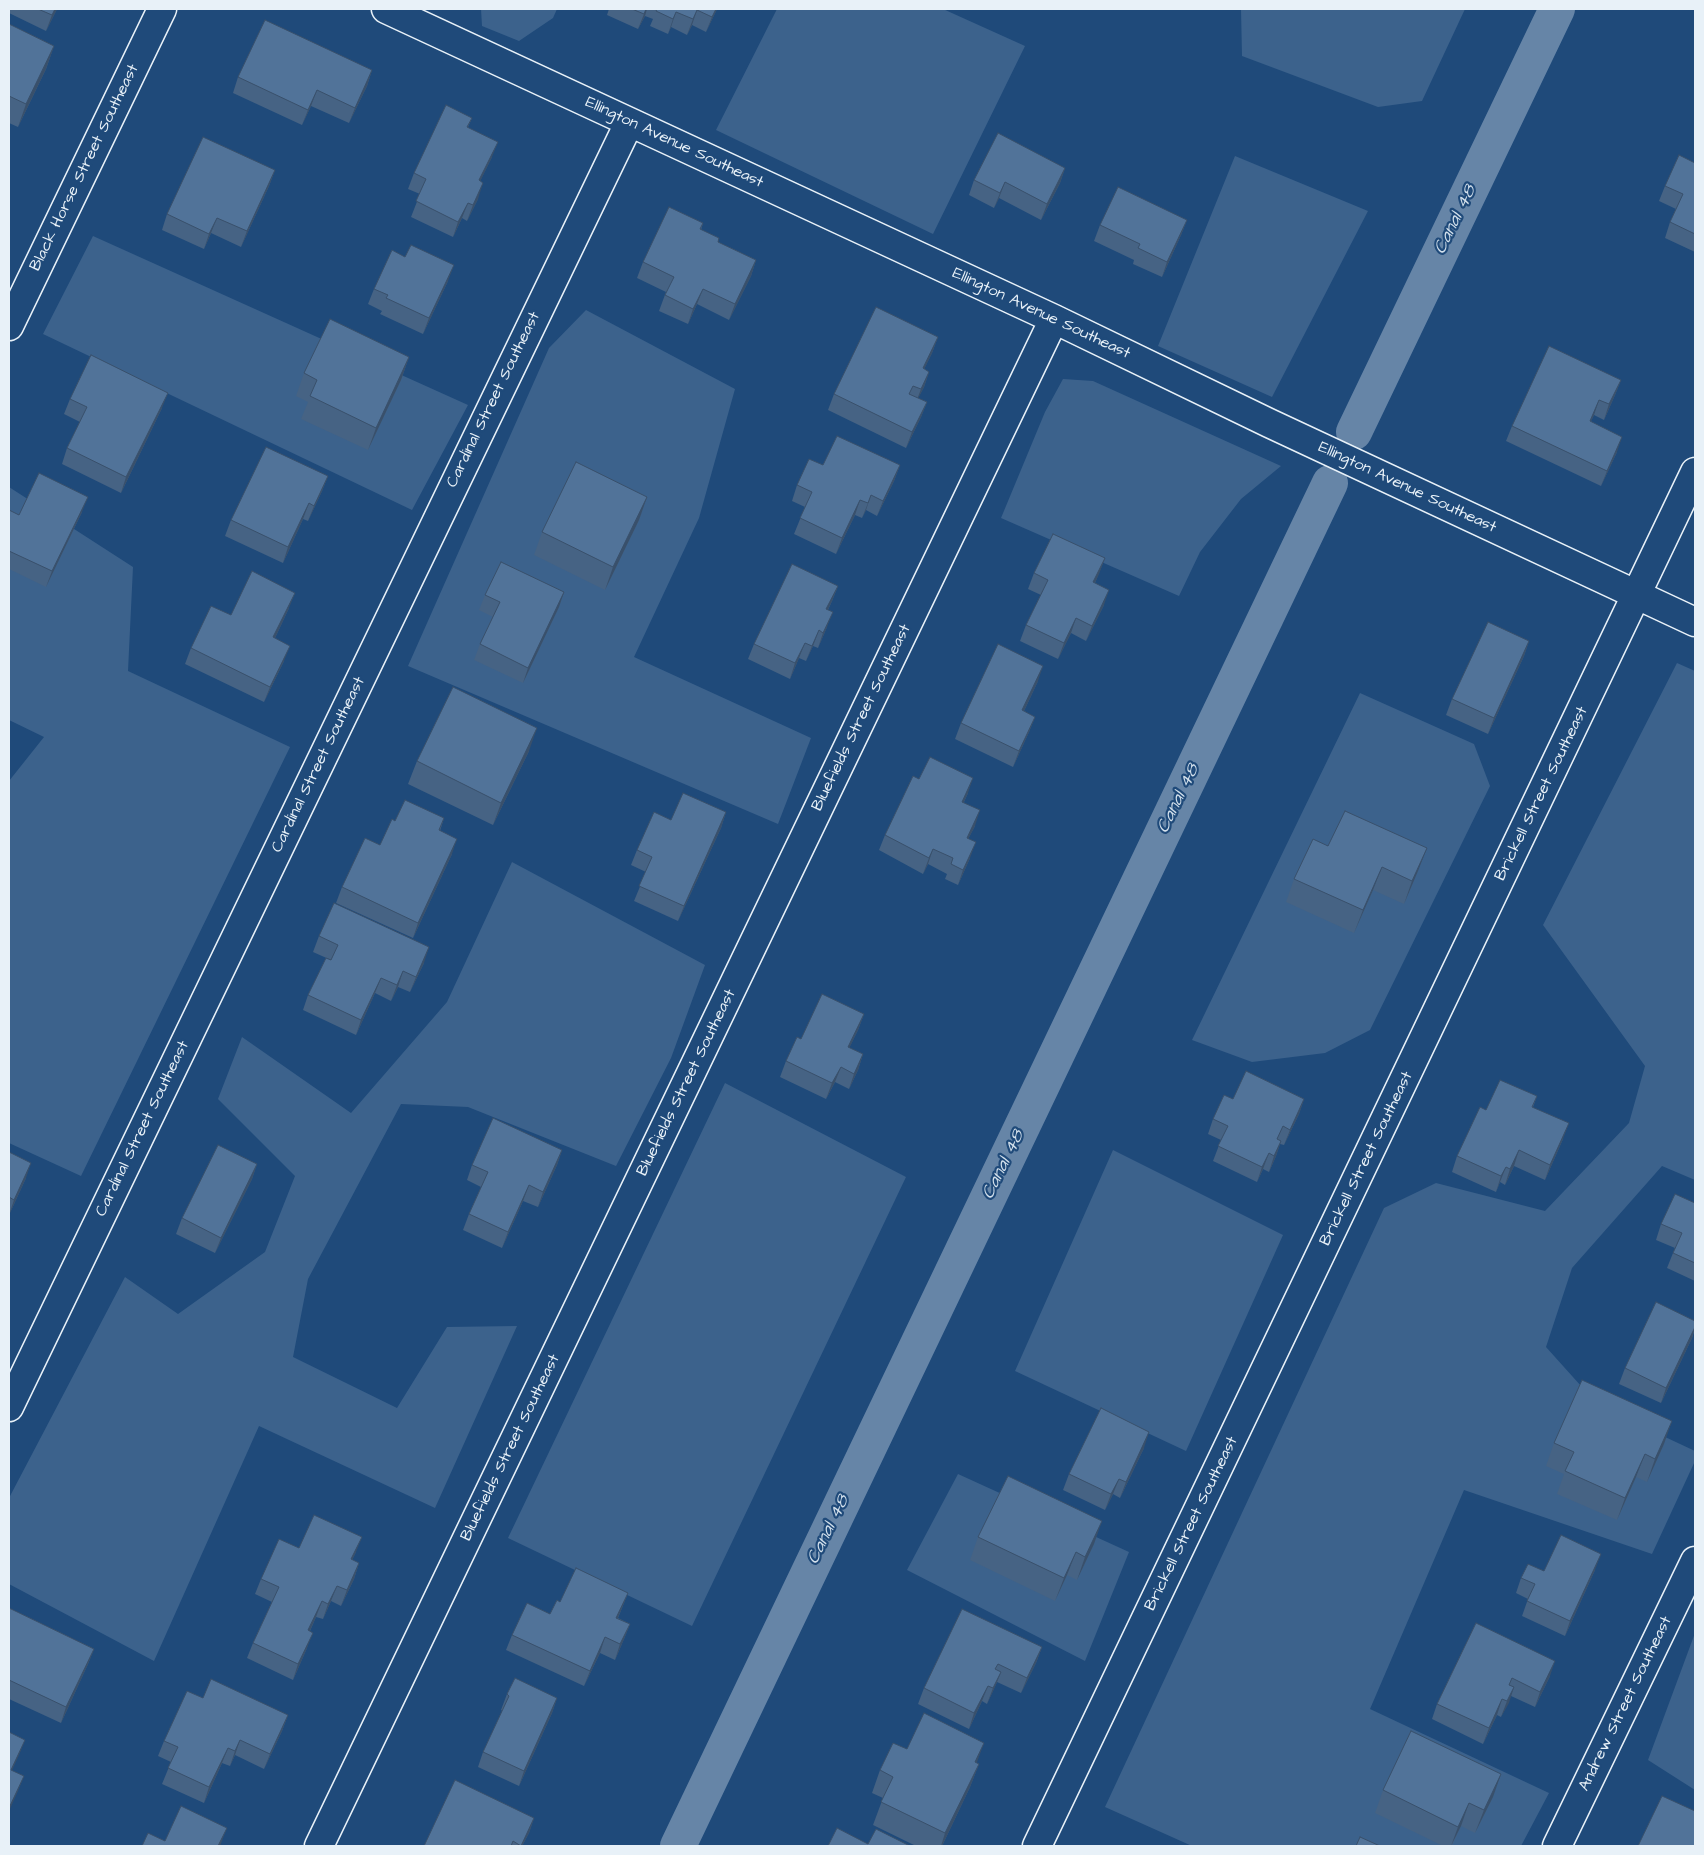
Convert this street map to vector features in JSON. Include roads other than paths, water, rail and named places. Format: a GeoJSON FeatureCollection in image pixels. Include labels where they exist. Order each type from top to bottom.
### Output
{"type":"FeatureCollection","features":[{"type":"Feature","properties":{"kind":"street","name":"Black Horse Street Southeast"},"geometry":{"type":"LineString","coordinates":[[9,326],[162,9]]}},
{"type":"Feature","properties":{"kind":"street","name":"Ellington Avenue Southeast"},"geometry":{"type":"LineString","coordinates":[[386,9],[1054,319],[1278,428],[1695,622]]}},
{"type":"Feature","properties":{"kind":"street","name":"Cardinal Street Southeast"},"geometry":{"type":"LineString","coordinates":[[9,1407],[629,123]]}},
{"type":"Feature","properties":{"kind":"street","name":"Bluefields Street Southeast"},"geometry":{"type":"LineString","coordinates":[[318,1846],[1054,319]]}},
{"type":"Feature","properties":{"kind":"street","name":"Brickell Street Southeast"},"geometry":{"type":"LineString","coordinates":[[1037,1846],[1695,472]]}},
{"type":"Feature","properties":{"kind":"street","name":"Andrew Street Southeast"},"geometry":{"type":"LineString","coordinates":[[1557,1846],[1695,1561]]}},
{"type":"Feature","properties":{"kind":"waterway","name":"Canal 48"},"geometry":{"type":"LineString","coordinates":[[1354,432],[1557,9]]}},
{"type":"Feature","properties":{"kind":"waterway","name":"Canal 48"},"geometry":{"type":"LineString","coordinates":[[678,1846],[1330,483]]}}]}
